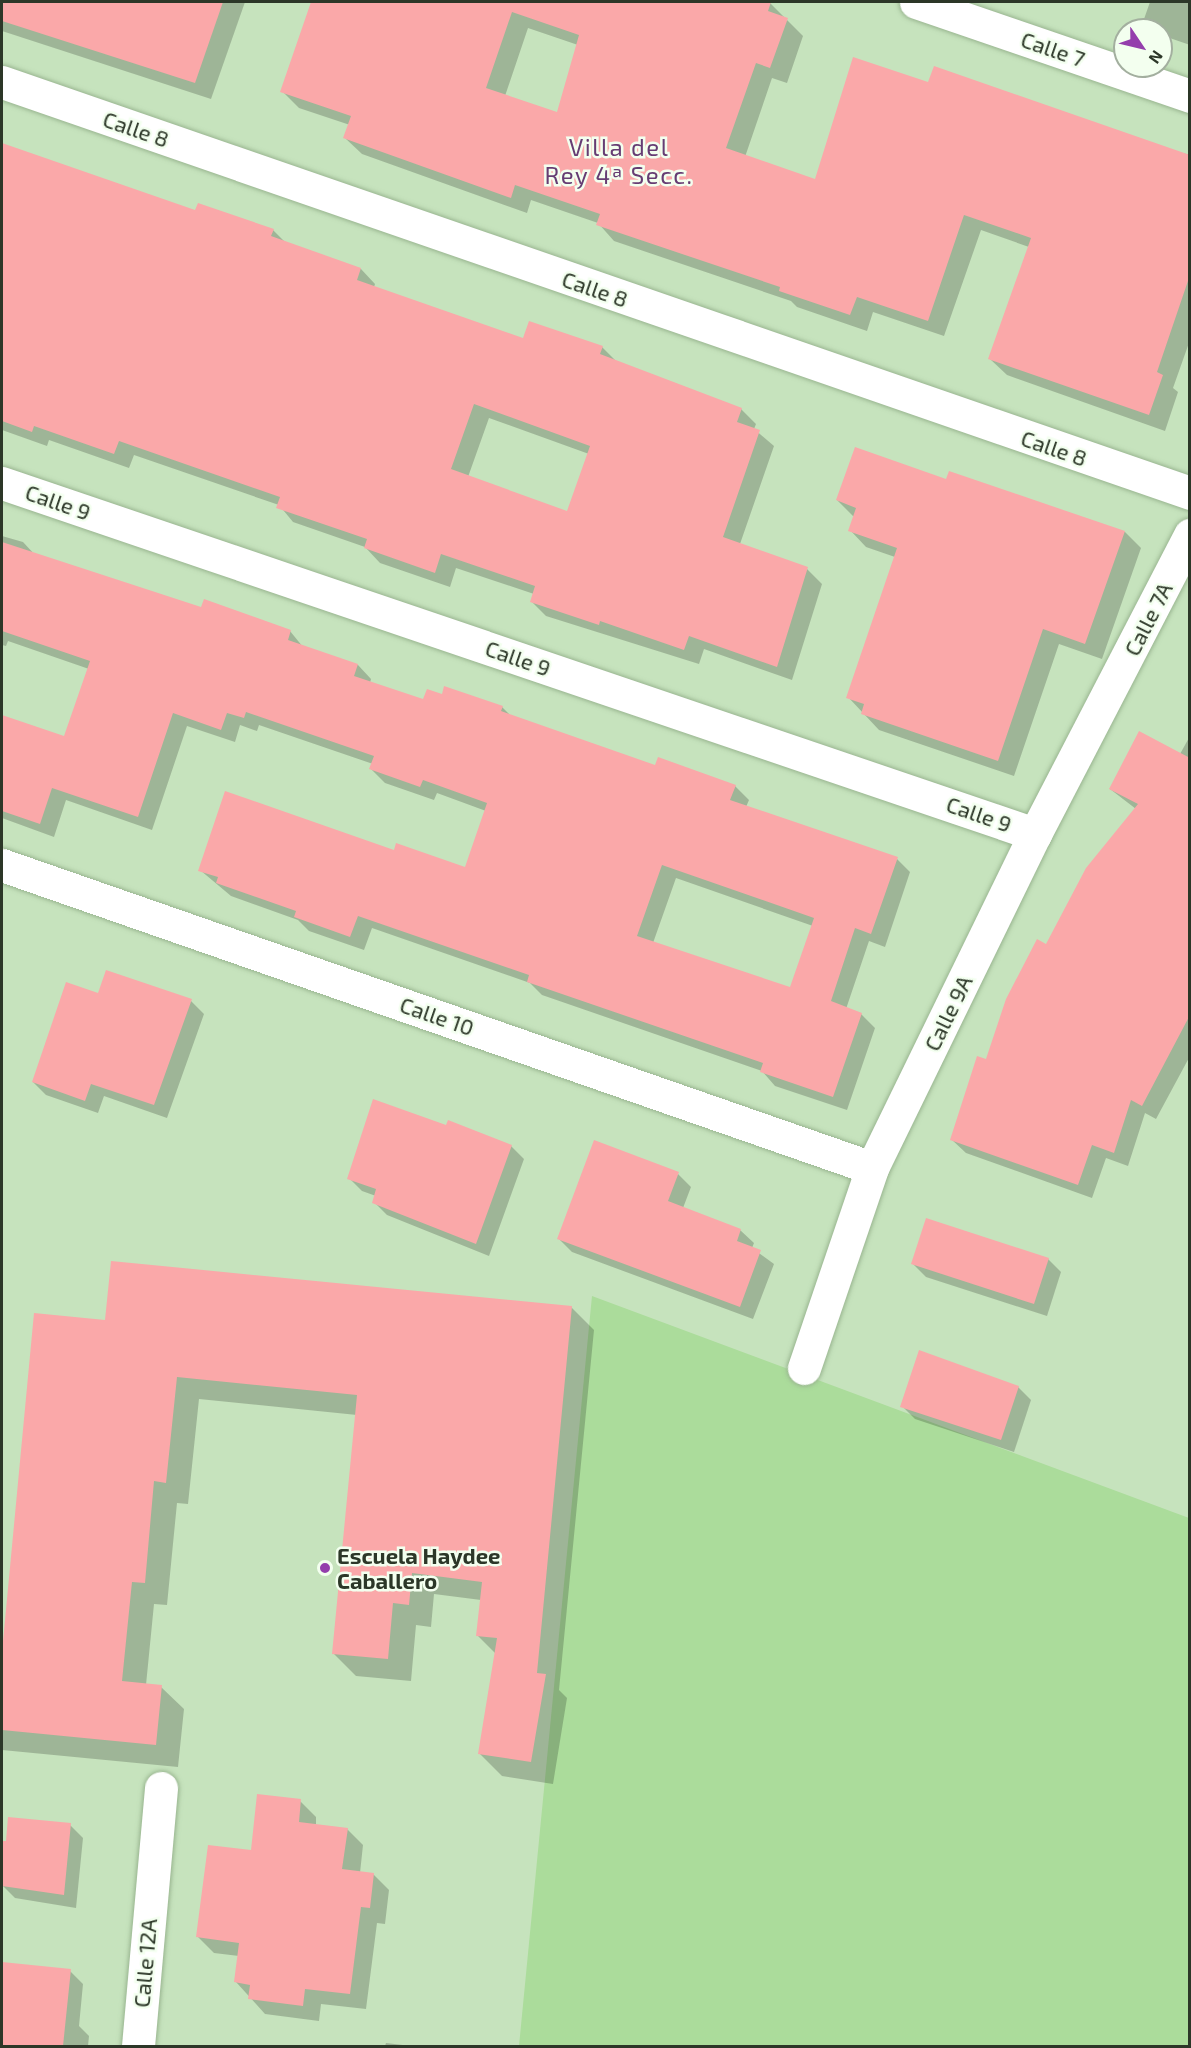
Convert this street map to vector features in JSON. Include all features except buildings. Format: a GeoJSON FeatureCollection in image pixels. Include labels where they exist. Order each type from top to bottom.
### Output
{"type":"FeatureCollection","features":[{"type":"Feature","properties":{"kind":"street","name":"Calle 7"},"geometry":{"type":"LineString","coordinates":[[916,2],[1190,96]]}},
{"type":"Feature","properties":{"kind":"street","name":"Calle 8"},"geometry":{"type":"LineString","coordinates":[[2,82],[1190,493]]}},
{"type":"Feature","properties":{"kind":"street","name":"Calle 9"},"geometry":{"type":"LineString","coordinates":[[2,483],[1035,834]]}},
{"type":"Feature","properties":{"kind":"street","name":"Calle 7A"},"geometry":{"type":"LineString","coordinates":[[1122,670],[1190,535]]}},
{"type":"Feature","properties":{"kind":"street","name":"Calle 9A"},"geometry":{"type":"LineString","coordinates":[[804,1368],[872,1168],[1035,834],[1122,670]]}},
{"type":"Feature","properties":{"kind":"street","name":"Calle 10"},"geometry":{"type":"LineString","coordinates":[[2,865],[872,1168]]}},
{"type":"Feature","properties":{"kind":"street","name":"Calle 12A"},"geometry":{"type":"LineString","coordinates":[[138,2046],[161,1788]]}},
{"type":"Feature","properties":{"kind":"green space"},"geometry":{"type":"Polygon","coordinates":[[[592,1296],[1189,1518],[1189,2046],[519,2046],[592,1296]]]}},
{"type":"Feature","properties":{"kind":"place","name":"Escuela Haydee Caballero"},"geometry":{"type":"Point","coordinates":[325,1568]}},
{"type":"Feature","properties":{"kind":"district","name":"Villa del Rey 4ª Secc."},"geometry":{"type":"Point","coordinates":[619,161]}}]}
